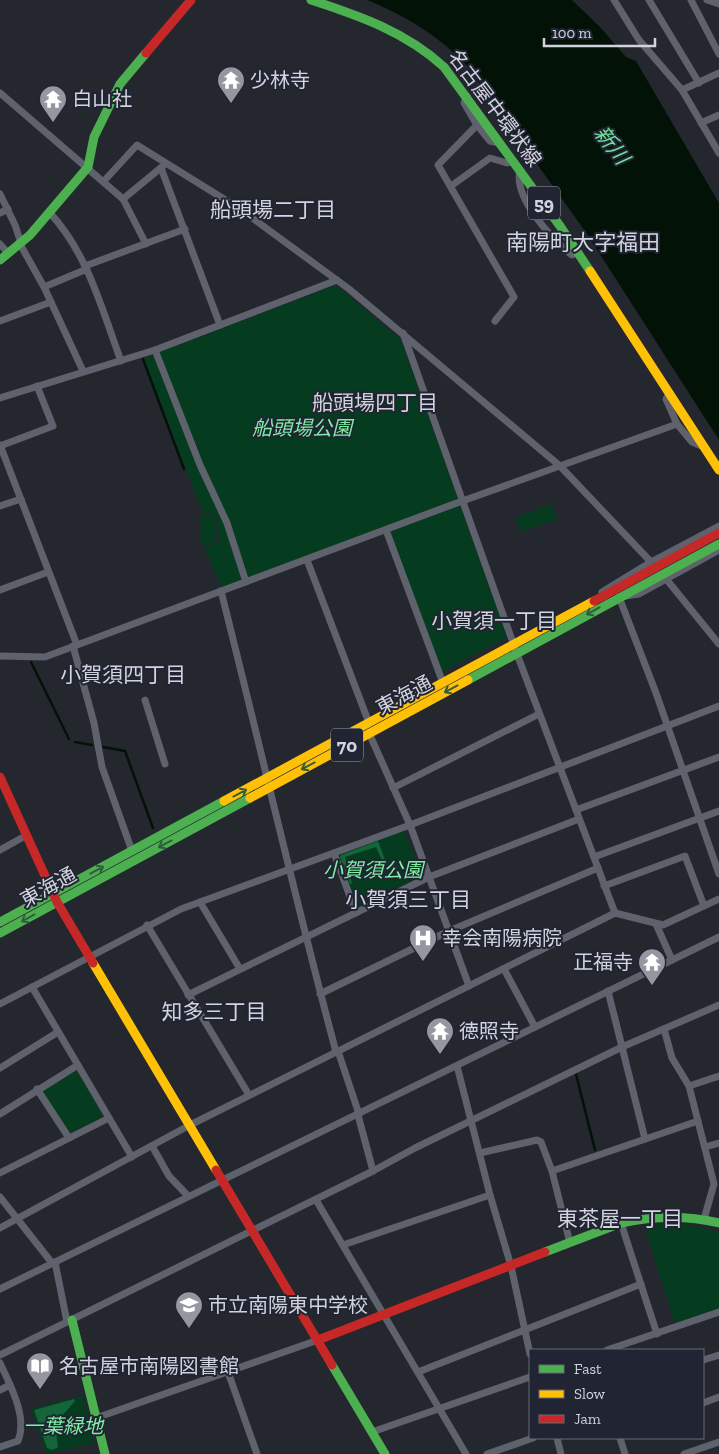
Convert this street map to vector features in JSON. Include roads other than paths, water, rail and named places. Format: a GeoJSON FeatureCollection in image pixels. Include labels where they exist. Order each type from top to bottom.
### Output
{"type":"FeatureCollection","features":[{"type":"Feature","properties":{"kind":"main road"},"geometry":{"type":"LineString","coordinates":[[0,260],[50,213],[88,167],[94,136],[120,84],[191,0]]}},
{"type":"Feature","properties":{"kind":"main road","name":"名古屋中環状線"},"geometry":{"type":"LineString","coordinates":[[311,0],[364,18],[414,42],[438,61],[467,96],[520,170],[670,393],[719,470]]}},
{"type":"Feature","properties":{"kind":"main road","name":"東海通"},"geometry":{"type":"LineString","coordinates":[[0,933],[132,851],[719,533]]}},
{"type":"Feature","properties":{"kind":"main road","name":"東海通"},"geometry":{"type":"LineString","coordinates":[[0,922],[55,898],[269,787],[719,544]]}},
{"type":"Feature","properties":{"kind":"main road"},"geometry":{"type":"LineString","coordinates":[[0,777],[55,898],[385,1454]]}},
{"type":"Feature","properties":{"kind":"main road"},"geometry":{"type":"LineString","coordinates":[[318,1340],[621,1223],[669,1215],[704,1219],[719,1223]]}},
{"type":"Feature","properties":{"kind":"main road"},"geometry":{"type":"LineString","coordinates":[[69,1321],[104,1454]]}},
{"type":"Feature","properties":{"kind":"street"},"geometry":{"type":"LineString","coordinates":[[614,0],[639,40],[682,90],[719,153]]}},
{"type":"Feature","properties":{"kind":"street"},"geometry":{"type":"LineString","coordinates":[[649,0],[699,82]]}},
{"type":"Feature","properties":{"kind":"street"},"geometry":{"type":"LineString","coordinates":[[691,0],[719,54]]}},
{"type":"Feature","properties":{"kind":"street"},"geometry":{"type":"LineString","coordinates":[[707,0],[719,4]]}},
{"type":"Feature","properties":{"kind":"street"},"geometry":{"type":"LineString","coordinates":[[682,90],[719,73]]}},
{"type":"Feature","properties":{"kind":"street"},"geometry":{"type":"LineString","coordinates":[[0,93],[123,199],[146,244]]}},
{"type":"Feature","properties":{"kind":"street"},"geometry":{"type":"LineString","coordinates":[[467,96],[464,104],[477,125],[490,140],[502,144]]}},
{"type":"Feature","properties":{"kind":"street"},"geometry":{"type":"LineString","coordinates":[[701,123],[719,115]]}},
{"type":"Feature","properties":{"kind":"street"},"geometry":{"type":"LineString","coordinates":[[477,125],[438,165],[514,297],[495,321]]}},
{"type":"Feature","properties":{"kind":"street"},"geometry":{"type":"LineString","coordinates":[[104,181],[137,145],[164,165],[240,209],[337,280],[403,333],[560,466],[650,562]]}},
{"type":"Feature","properties":{"kind":"street"},"geometry":{"type":"LineString","coordinates":[[451,186],[490,158],[507,163],[513,160]]}},
{"type":"Feature","properties":{"kind":"street"},"geometry":{"type":"LineString","coordinates":[[123,199],[164,165]]}},
{"type":"Feature","properties":{"kind":"street"},"geometry":{"type":"LineString","coordinates":[[164,165],[184,229],[220,325]]}},
{"type":"Feature","properties":{"kind":"street"},"geometry":{"type":"LineString","coordinates":[[520,170],[518,179],[523,196],[553,239],[572,255],[577,253]]}},
{"type":"Feature","properties":{"kind":"street"},"geometry":{"type":"LineString","coordinates":[[0,194],[20,243],[44,287],[83,371]]}},
{"type":"Feature","properties":{"kind":"street"},"geometry":{"type":"LineString","coordinates":[[0,213],[8,210]]}},
{"type":"Feature","properties":{"kind":"street"},"geometry":{"type":"LineString","coordinates":[[50,213],[66,231],[86,268],[121,361]]}},
{"type":"Feature","properties":{"kind":"street"},"geometry":{"type":"LineString","coordinates":[[44,287],[184,229]]}},
{"type":"Feature","properties":{"kind":"street"},"geometry":{"type":"LineString","coordinates":[[0,244],[8,253]]}},
{"type":"Feature","properties":{"kind":"street"},"geometry":{"type":"LineString","coordinates":[[0,398],[155,350],[337,280]]}},
{"type":"Feature","properties":{"kind":"street"},"geometry":{"type":"LineString","coordinates":[[0,320],[51,302]]}},
{"type":"Feature","properties":{"kind":"street"},"geometry":{"type":"LineString","coordinates":[[403,333],[516,654],[615,913]]}},
{"type":"Feature","properties":{"kind":"street"},"geometry":{"type":"LineString","coordinates":[[155,350],[200,465],[227,523],[246,582]]}},
{"type":"Feature","properties":{"kind":"street"},"geometry":{"type":"LineString","coordinates":[[37,386],[53,426],[0,445],[3,462],[20,498],[75,646],[94,723],[102,767],[132,851]]}},
{"type":"Feature","properties":{"kind":"street"},"geometry":{"type":"LineString","coordinates":[[670,393],[666,399],[666,404],[677,424],[692,442],[705,447]]}},
{"type":"Feature","properties":{"kind":"street"},"geometry":{"type":"LineString","coordinates":[[0,656],[45,657],[677,424]]}},
{"type":"Feature","properties":{"kind":"street"},"geometry":{"type":"LineString","coordinates":[[0,506],[20,498]]}},
{"type":"Feature","properties":{"kind":"street"},"geometry":{"type":"LineString","coordinates":[[590,603],[607,588],[650,562],[719,526]]}},
{"type":"Feature","properties":{"kind":"street"},"geometry":{"type":"LineString","coordinates":[[386,530],[443,683]]}},
{"type":"Feature","properties":{"kind":"street"},"geometry":{"type":"LineString","coordinates":[[719,550],[639,594],[619,597],[719,874]]}},
{"type":"Feature","properties":{"kind":"street"},"geometry":{"type":"LineString","coordinates":[[307,560],[369,723]]}},
{"type":"Feature","properties":{"kind":"street"},"geometry":{"type":"LineString","coordinates":[[0,590],[48,572]]}},
{"type":"Feature","properties":{"kind":"street"},"geometry":{"type":"LineString","coordinates":[[666,580],[719,644]]}},
{"type":"Feature","properties":{"kind":"street"},"geometry":{"type":"LineString","coordinates":[[221,591],[268,778],[305,938],[337,1051],[359,1115],[373,1171]]}},
{"type":"Feature","properties":{"kind":"street"},"geometry":{"type":"LineString","coordinates":[[145,700],[165,764]]}},
{"type":"Feature","properties":{"kind":"street"},"geometry":{"type":"LineString","coordinates":[[0,1004],[146,926],[200,902],[410,825],[719,706]]}},
{"type":"Feature","properties":{"kind":"street"},"geometry":{"type":"LineString","coordinates":[[393,788],[539,714]]}},
{"type":"Feature","properties":{"kind":"street"},"geometry":{"type":"LineString","coordinates":[[369,733],[410,825],[469,986]]}},
{"type":"Feature","properties":{"kind":"street"},"geometry":{"type":"LineString","coordinates":[[576,810],[719,757]]}},
{"type":"Feature","properties":{"kind":"street"},"geometry":{"type":"LineString","coordinates":[[594,857],[719,811]]}},
{"type":"Feature","properties":{"kind":"street"},"geometry":{"type":"LineString","coordinates":[[188,995],[428,877],[579,819]]}},
{"type":"Feature","properties":{"kind":"street"},"geometry":{"type":"LineString","coordinates":[[0,850],[27,835]]}},
{"type":"Feature","properties":{"kind":"street"},"geometry":{"type":"LineString","coordinates":[[334,853],[356,912]]}},
{"type":"Feature","properties":{"kind":"street"},"geometry":{"type":"LineString","coordinates":[[604,886],[685,856],[704,906]]}},
{"type":"Feature","properties":{"kind":"street"},"geometry":{"type":"LineString","coordinates":[[320,994],[449,931],[598,868]]}},
{"type":"Feature","properties":{"kind":"street"},"geometry":{"type":"LineString","coordinates":[[0,1228],[18,1220],[190,1125],[615,913],[663,925],[719,899]]}},
{"type":"Feature","properties":{"kind":"street"},"geometry":{"type":"LineString","coordinates":[[200,902],[240,970]]}},
{"type":"Feature","properties":{"kind":"street"},"geometry":{"type":"LineString","coordinates":[[656,924],[672,960]]}},
{"type":"Feature","properties":{"kind":"street"},"geometry":{"type":"LineString","coordinates":[[146,926],[249,1095]]}},
{"type":"Feature","properties":{"kind":"street"},"geometry":{"type":"LineString","coordinates":[[0,1289],[223,1179],[359,1115],[719,937]]}},
{"type":"Feature","properties":{"kind":"street"},"geometry":{"type":"LineString","coordinates":[[504,969],[535,1027]]}},
{"type":"Feature","properties":{"kind":"street"},"geometry":{"type":"LineString","coordinates":[[32,987],[132,1156]]}},
{"type":"Feature","properties":{"kind":"street"},"geometry":{"type":"LineString","coordinates":[[608,991],[645,1139]]}},
{"type":"Feature","properties":{"kind":"street"},"geometry":{"type":"LineString","coordinates":[[0,1355],[622,1047],[719,1005]]}},
{"type":"Feature","properties":{"kind":"street"},"geometry":{"type":"LineString","coordinates":[[664,1029],[672,1058],[689,1086],[705,1147],[717,1183],[704,1219]]}},
{"type":"Feature","properties":{"kind":"street"},"geometry":{"type":"LineString","coordinates":[[0,1068],[58,1032]]}},
{"type":"Feature","properties":{"kind":"street"},"geometry":{"type":"LineString","coordinates":[[0,1114],[78,1065]]}},
{"type":"Feature","properties":{"kind":"street"},"geometry":{"type":"LineString","coordinates":[[457,1066],[490,1195],[511,1266],[529,1350]]}},
{"type":"Feature","properties":{"kind":"street"},"geometry":{"type":"LineString","coordinates":[[689,1086],[719,1076]]}},
{"type":"Feature","properties":{"kind":"street"},"geometry":{"type":"LineString","coordinates":[[37,1089],[69,1138]]}},
{"type":"Feature","properties":{"kind":"street"},"geometry":{"type":"LineString","coordinates":[[0,1173],[109,1118]]}},
{"type":"Feature","properties":{"kind":"street"},"geometry":{"type":"LineString","coordinates":[[552,1171],[698,1121]]}},
{"type":"Feature","properties":{"kind":"street"},"geometry":{"type":"LineString","coordinates":[[480,1153],[537,1140],[541,1142],[552,1171],[570,1243]]}},
{"type":"Feature","properties":{"kind":"street"},"geometry":{"type":"LineString","coordinates":[[705,1147],[719,1143]]}},
{"type":"Feature","properties":{"kind":"street"},"geometry":{"type":"LineString","coordinates":[[152,1146],[169,1176],[188,1196]]}},
{"type":"Feature","properties":{"kind":"street"},"geometry":{"type":"LineString","coordinates":[[342,1245],[490,1195]]}},
{"type":"Feature","properties":{"kind":"street"},"geometry":{"type":"LineString","coordinates":[[0,1197],[54,1262],[69,1321]]}},
{"type":"Feature","properties":{"kind":"street"},"geometry":{"type":"LineString","coordinates":[[316,1200],[466,1454]]}},
{"type":"Feature","properties":{"kind":"street"},"geometry":{"type":"LineString","coordinates":[[621,1223],[656,1334]]}},
{"type":"Feature","properties":{"kind":"street"},"geometry":{"type":"LineString","coordinates":[[418,1372],[641,1284]]}},
{"type":"Feature","properties":{"kind":"street"},"geometry":{"type":"LineString","coordinates":[[610,1349],[719,1312]]}},
{"type":"Feature","properties":{"kind":"street"},"geometry":{"type":"LineString","coordinates":[[96,1418],[318,1340]]}},
{"type":"Feature","properties":{"kind":"street"},"geometry":{"type":"LineString","coordinates":[[704,1360],[719,1355]]}},
{"type":"Feature","properties":{"kind":"street"},"geometry":{"type":"LineString","coordinates":[[0,1363],[10,1385],[18,1412],[20,1434],[18,1441],[0,1447]]}},
{"type":"Feature","properties":{"kind":"street"},"geometry":{"type":"LineString","coordinates":[[228,1372],[256,1454]]}},
{"type":"Feature","properties":{"kind":"street"},"geometry":{"type":"LineString","coordinates":[[372,1432],[529,1377]]}},
{"type":"Feature","properties":{"kind":"street"},"geometry":{"type":"LineString","coordinates":[[0,1390],[10,1385]]}},
{"type":"Feature","properties":{"kind":"street"},"geometry":{"type":"LineString","coordinates":[[704,1402],[719,1397]]}},
{"type":"Feature","properties":{"kind":"street"},"geometry":{"type":"LineString","coordinates":[[487,1454],[530,1439]]}},
{"type":"Feature","properties":{"kind":"street"},"geometry":{"type":"LineString","coordinates":[[556,1439],[561,1454]]}},
{"type":"Feature","properties":{"kind":"street"},"geometry":{"type":"LineString","coordinates":[[620,1439],[625,1454]]}},
{"type":"Feature","properties":{"kind":"street"},"geometry":{"type":"LineString","coordinates":[[684,1454],[719,1442]]}},
{"type":"Feature","properties":{"kind":"water","name":"新川"},"geometry":{"type":"Polygon","coordinates":[[[367,0],[572,0],[601,28],[626,57],[636,61],[719,203],[719,440],[587,234],[467,66],[445,45],[421,27],[367,0]]]}},
{"type":"Feature","properties":{"kind":"waterway"},"geometry":{"type":"LineString","coordinates":[[143,359],[184,469]]}},
{"type":"Feature","properties":{"kind":"waterway"},"geometry":{"type":"LineString","coordinates":[[31,662],[69,739]]}},
{"type":"Feature","properties":{"kind":"waterway"},"geometry":{"type":"LineString","coordinates":[[75,742],[92,745]]}},
{"type":"Feature","properties":{"kind":"waterway"},"geometry":{"type":"LineString","coordinates":[[103,747],[125,751],[153,828]]}},
{"type":"Feature","properties":{"kind":"waterway"},"geometry":{"type":"LineString","coordinates":[[576,1074],[595,1150]]}},
{"type":"Feature","properties":{"kind":"place","name":"少林寺"},"geometry":{"type":"Point","coordinates":[231,104]}},
{"type":"Feature","properties":{"kind":"place","name":"白山社"},"geometry":{"type":"Point","coordinates":[53,123]}},
{"type":"Feature","properties":{"kind":"place","name":"幸会南陽病院"},"geometry":{"type":"Point","coordinates":[423,962]}},
{"type":"Feature","properties":{"kind":"place","name":"正福寺"},"geometry":{"type":"Point","coordinates":[652,986]}},
{"type":"Feature","properties":{"kind":"place","name":"徳照寺"},"geometry":{"type":"Point","coordinates":[440,1055]}},
{"type":"Feature","properties":{"kind":"place","name":"市立南陽東中学校"},"geometry":{"type":"Point","coordinates":[189,1329]}},
{"type":"Feature","properties":{"kind":"place","name":"名古屋市南陽図書館"},"geometry":{"type":"Point","coordinates":[40,1390]}},
{"type":"Feature","properties":{"kind":"district","name":"船頭場二丁目"},"geometry":{"type":"Point","coordinates":[273,209]}},
{"type":"Feature","properties":{"kind":"district","name":"南陽町大字福田"},"geometry":{"type":"Point","coordinates":[583,242]}},
{"type":"Feature","properties":{"kind":"district","name":"船頭場四丁目"},"geometry":{"type":"Point","coordinates":[375,402]}},
{"type":"Feature","properties":{"kind":"district","name":"小賀須一丁目"},"geometry":{"type":"Point","coordinates":[494,620]}},
{"type":"Feature","properties":{"kind":"district","name":"小賀須四丁目"},"geometry":{"type":"Point","coordinates":[123,674]}},
{"type":"Feature","properties":{"kind":"district","name":"小賀須三丁目"},"geometry":{"type":"Point","coordinates":[408,899]}},
{"type":"Feature","properties":{"kind":"district","name":"知多三丁目"},"geometry":{"type":"Point","coordinates":[214,1011]}},
{"type":"Feature","properties":{"kind":"district","name":"東茶屋一丁目"},"geometry":{"type":"Point","coordinates":[620,1218]}},
{"type":"Feature","properties":{"kind":"park label","name":"船頭場公園"},"geometry":{"type":"Point","coordinates":[302,428]}},
{"type":"Feature","properties":{"kind":"park label","name":"小賀須公園"},"geometry":{"type":"Point","coordinates":[373,870]}},
{"type":"Feature","properties":{"kind":"park label","name":"一葉緑地"},"geometry":{"type":"Point","coordinates":[63,1426]}}]}
